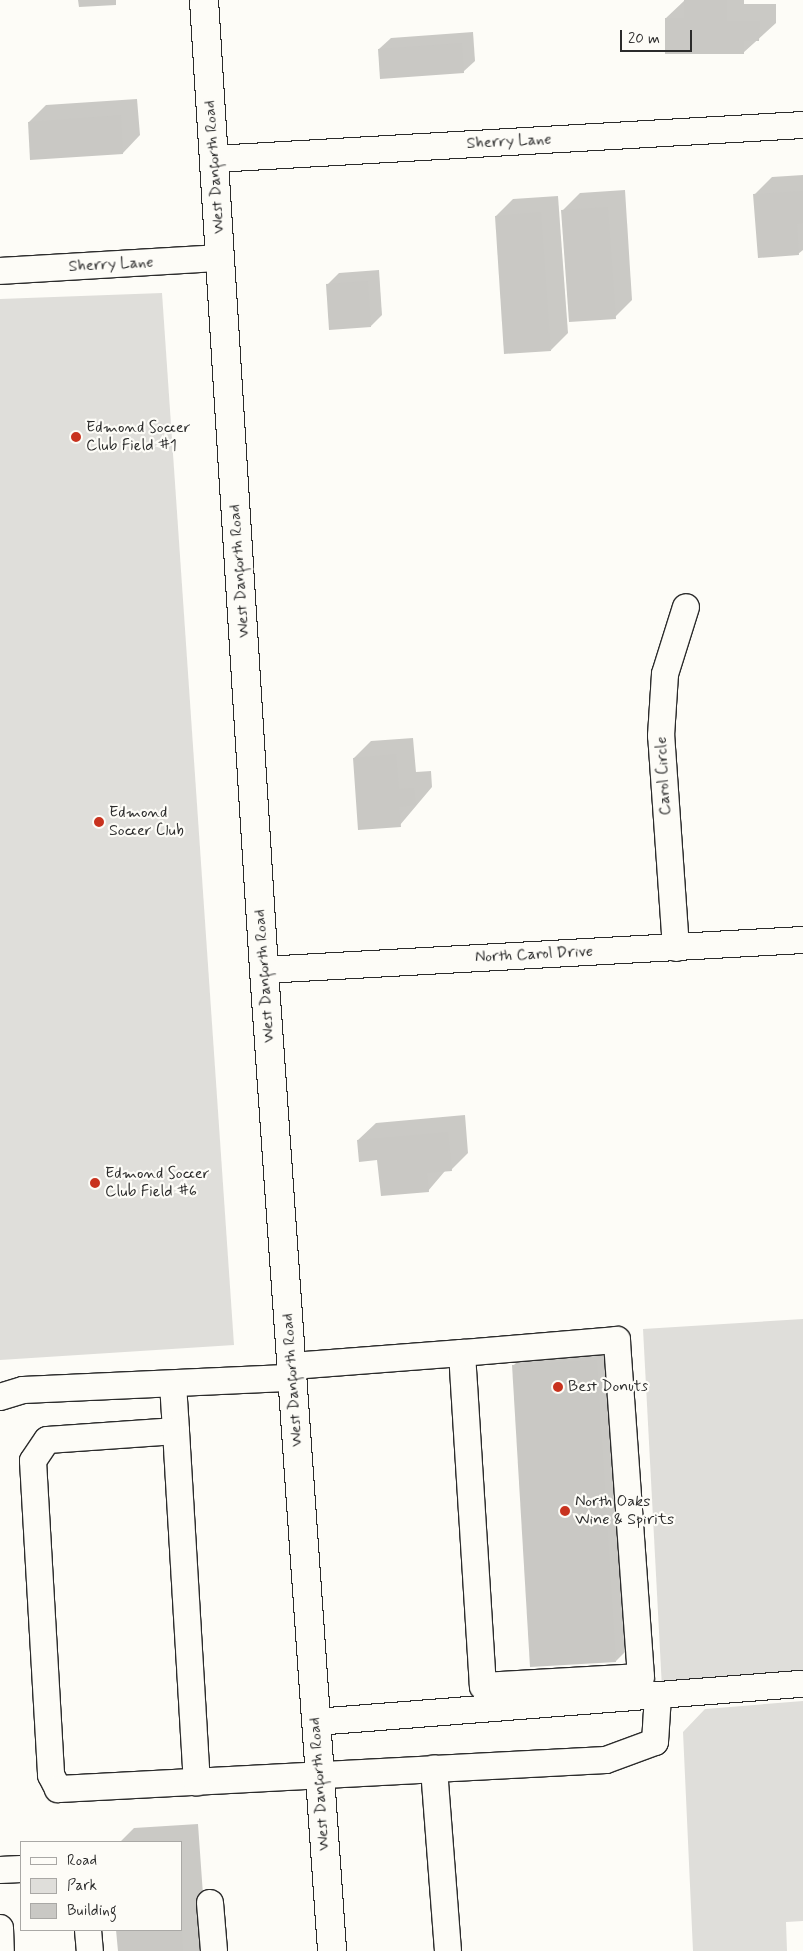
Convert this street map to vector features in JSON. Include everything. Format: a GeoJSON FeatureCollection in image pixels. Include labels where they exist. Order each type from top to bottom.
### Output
{"type":"FeatureCollection","features":[{"type":"Feature","properties":{"kind":"main road","name":"West Danforth Road"},"geometry":{"type":"LineString","coordinates":[[204,0],[264,970],[332,1951]]}},
{"type":"Feature","properties":{"kind":"street","name":"Sherry Lane"},"geometry":{"type":"LineString","coordinates":[[214,159],[803,124]]}},
{"type":"Feature","properties":{"kind":"street","name":"Sherry Lane"},"geometry":{"type":"LineString","coordinates":[[0,271],[221,258]]}},
{"type":"Feature","properties":{"kind":"street","name":"Carol Circle"},"geometry":{"type":"LineString","coordinates":[[676,948],[661,736],[665,674],[686,608]]}},
{"type":"Feature","properties":{"kind":"street","name":"North Carol Drive"},"geometry":{"type":"LineString","coordinates":[[264,970],[803,940]]}},
{"type":"Feature","properties":{"kind":"street"},"geometry":{"type":"LineString","coordinates":[[0,1397],[23,1390],[173,1384],[462,1353],[617,1340],[641,1677],[483,1686],[462,1353]]}},
{"type":"Feature","properties":{"kind":"street"},"geometry":{"type":"LineString","coordinates":[[173,1384],[198,1782]]}},
{"type":"Feature","properties":{"kind":"street"},"geometry":{"type":"LineString","coordinates":[[176,1431],[47,1440],[33,1462],[51,1775],[58,1789],[198,1782],[320,1773],[606,1760],[655,1742],[658,1695]]}},
{"type":"Feature","properties":{"kind":"street"},"geometry":{"type":"LineString","coordinates":[[316,1722],[803,1684]]}},
{"type":"Feature","properties":{"kind":"street"},"geometry":{"type":"LineString","coordinates":[[434,1769],[448,1951]]}},
{"type":"Feature","properties":{"kind":"street"},"geometry":{"type":"LineString","coordinates":[[0,1870],[20,1869]]}},
{"type":"Feature","properties":{"kind":"street"},"geometry":{"type":"LineString","coordinates":[[210,1903],[214,1951]]}},
{"type":"Feature","properties":{"kind":"street"},"geometry":{"type":"LineString","coordinates":[[0,1928],[1,1951]]}},
{"type":"Feature","properties":{"kind":"street"},"geometry":{"type":"LineString","coordinates":[[88,1931],[90,1951]]}},
{"type":"Feature","properties":{"kind":"green space","name":"Edmond Soccer Club"},"geometry":{"type":"Polygon","coordinates":[[[162,293],[234,1345],[0,1360],[0,299],[162,293]]]}},
{"type":"Feature","properties":{"kind":"green space"},"geometry":{"type":"Polygon","coordinates":[[[803,1319],[803,1678],[662,1688],[643,1329],[803,1319]]]}},
{"type":"Feature","properties":{"kind":"green space"},"geometry":{"type":"Polygon","coordinates":[[[803,1701],[803,1921],[786,1922],[787,1951],[693,1951],[683,1732],[705,1709],[803,1701]]]}},
{"type":"Feature","properties":{"kind":"building"},"geometry":{"type":"Polygon","coordinates":[[[78,0],[116,0],[116,5],[79,7],[78,0]]]}},
{"type":"Feature","properties":{"kind":"building"},"geometry":{"type":"Polygon","coordinates":[[[684,0],[727,0],[727,21],[760,21],[759,41],[744,41],[744,54],[665,54],[665,18],[684,18],[684,0]]]}},
{"type":"Feature","properties":{"kind":"building"},"geometry":{"type":"Polygon","coordinates":[[[462,43],[464,73],[380,79],[378,49],[462,43]]]}},
{"type":"Feature","properties":{"kind":"building"},"geometry":{"type":"Polygon","coordinates":[[[121,115],[123,154],[30,160],[28,122],[121,115]]]}},
{"type":"Feature","properties":{"kind":"building"},"geometry":{"type":"Polygon","coordinates":[[[803,191],[803,223],[797,224],[799,255],[758,258],[753,194],[803,191]]]}},
{"type":"Feature","properties":{"kind":"building"},"geometry":{"type":"Polygon","coordinates":[[[608,207],[616,319],[569,322],[561,210],[608,207]]]}},
{"type":"Feature","properties":{"kind":"building"},"geometry":{"type":"Polygon","coordinates":[[[541,212],[551,351],[504,354],[495,216],[541,212]]]}},
{"type":"Feature","properties":{"kind":"building"},"geometry":{"type":"Polygon","coordinates":[[[368,281],[371,327],[329,330],[326,284],[368,281]]]}},
{"type":"Feature","properties":{"kind":"building"},"geometry":{"type":"Polygon","coordinates":[[[396,754],[399,789],[414,788],[416,805],[399,807],[401,827],[358,830],[353,758],[396,754]]]}},
{"type":"Feature","properties":{"kind":"building"},"geometry":{"type":"Polygon","coordinates":[[[448,1132],[452,1171],[427,1173],[429,1192],[381,1196],[377,1160],[359,1162],[357,1140],[448,1132]]]}},
{"type":"Feature","properties":{"kind":"building"},"geometry":{"type":"Polygon","coordinates":[[[597,1360],[616,1662],[530,1667],[512,1365],[597,1360]]]}},
{"type":"Feature","properties":{"kind":"building"},"geometry":{"type":"Polygon","coordinates":[[[182,1930],[183,1951],[118,1951],[116,1931],[182,1930]]]}},
{"type":"Feature","properties":{"kind":"place","name":"Edmond Soccer Club Field #1"},"geometry":{"type":"Point","coordinates":[76,437]}},
{"type":"Feature","properties":{"kind":"place","name":"Edmond Soccer Club"},"geometry":{"type":"Point","coordinates":[99,822]}},
{"type":"Feature","properties":{"kind":"place","name":"Edmond Soccer Club Field #6"},"geometry":{"type":"Point","coordinates":[95,1183]}},
{"type":"Feature","properties":{"kind":"place","name":"Best Donuts"},"geometry":{"type":"Point","coordinates":[558,1387]}},
{"type":"Feature","properties":{"kind":"place","name":"North Oaks Wine & Spirits"},"geometry":{"type":"Point","coordinates":[565,1511]}}]}
